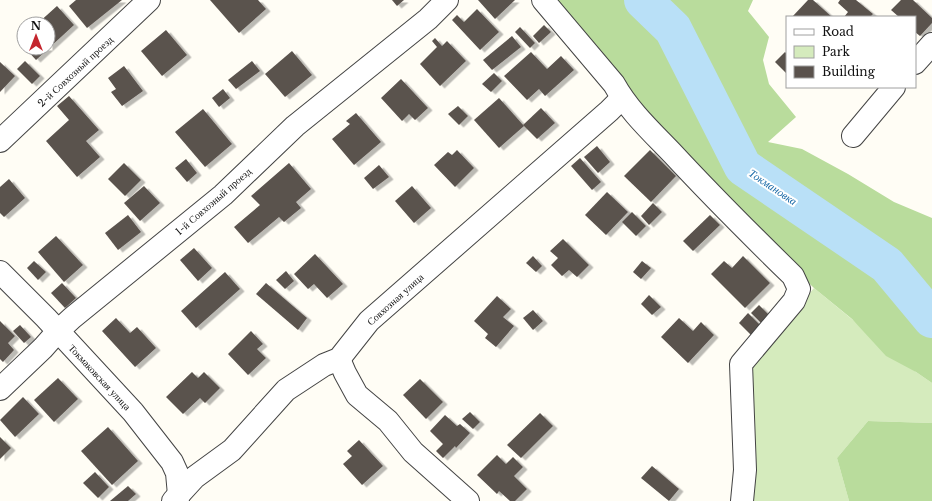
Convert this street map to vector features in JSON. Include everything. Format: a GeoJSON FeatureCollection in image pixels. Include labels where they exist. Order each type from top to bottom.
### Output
{"type":"FeatureCollection","features":[{"type":"Feature","properties":{"kind":"street","name":"2-й Совхозный проезд"},"geometry":{"type":"LineString","coordinates":[[0,141],[150,0]]}},
{"type":"Feature","properties":{"kind":"street","name":"1-й Совхозный проезд"},"geometry":{"type":"LineString","coordinates":[[0,389],[78,313],[223,195],[295,126],[428,19],[447,0]]}},
{"type":"Feature","properties":{"kind":"street"},"geometry":{"type":"LineString","coordinates":[[543,0],[614,84],[622,98],[639,119],[722,207],[793,276],[799,289],[794,301],[741,364],[745,470],[742,501]]}},
{"type":"Feature","properties":{"kind":"street"},"geometry":{"type":"LineString","coordinates":[[916,62],[932,44]]}},
{"type":"Feature","properties":{"kind":"street"},"geometry":{"type":"LineString","coordinates":[[853,136],[893,88]]}},
{"type":"Feature","properties":{"kind":"street","name":"Совхозная улица"},"geometry":{"type":"LineString","coordinates":[[176,499],[195,477],[232,450],[286,390],[324,365],[339,359],[370,321],[622,98]]}},
{"type":"Feature","properties":{"kind":"street","name":"Токмаковская улица"},"geometry":{"type":"LineString","coordinates":[[0,272],[58,331],[133,412],[172,462],[177,473],[176,499]]}},
{"type":"Feature","properties":{"kind":"street"},"geometry":{"type":"LineString","coordinates":[[339,359],[357,395],[388,421],[413,452],[468,501]]}},
{"type":"Feature","properties":{"kind":"green space"},"geometry":{"type":"Polygon","coordinates":[[[550,0],[753,0],[748,11],[769,37],[763,60],[769,84],[796,117],[768,142],[802,149],[848,174],[894,202],[932,218],[932,383],[916,372],[886,356],[852,319],[814,288],[726,203],[550,0]]]}},
{"type":"Feature","properties":{"kind":"green space"},"geometry":{"type":"Polygon","coordinates":[[[814,288],[916,372],[932,383],[932,423],[868,421],[837,458],[849,501],[749,501],[748,367],[814,288]]]}},
{"type":"Feature","properties":{"kind":"green space"},"geometry":{"type":"Polygon","coordinates":[[[868,421],[932,423],[932,501],[849,501],[837,458],[868,421]]]}},
{"type":"Feature","properties":{"kind":"building"},"geometry":{"type":"Polygon","coordinates":[[[76,0],[122,0],[87,28],[69,6],[76,0]]]}},
{"type":"Feature","properties":{"kind":"building"},"geometry":{"type":"Polygon","coordinates":[[[210,0],[258,0],[266,9],[239,33],[210,0]]]}},
{"type":"Feature","properties":{"kind":"building"},"geometry":{"type":"Polygon","coordinates":[[[392,0],[404,0],[397,6],[392,0]]]}},
{"type":"Feature","properties":{"kind":"building"},"geometry":{"type":"Polygon","coordinates":[[[478,0],[515,0],[495,19],[478,0]]]}},
{"type":"Feature","properties":{"kind":"building"},"geometry":{"type":"Polygon","coordinates":[[[808,0],[813,0],[831,16],[793,16],[808,0]]]}},
{"type":"Feature","properties":{"kind":"building"},"geometry":{"type":"Polygon","coordinates":[[[840,0],[856,0],[873,14],[871,16],[845,16],[848,12],[838,3],[840,0]]]}},
{"type":"Feature","properties":{"kind":"building"},"geometry":{"type":"Polygon","coordinates":[[[901,0],[913,0],[932,18],[932,23],[920,36],[916,33],[916,16],[898,16],[891,10],[901,0]]]}},
{"type":"Feature","properties":{"kind":"building"},"geometry":{"type":"Polygon","coordinates":[[[57,6],[74,25],[56,42],[56,16],[46,16],[57,6]]]}},
{"type":"Feature","properties":{"kind":"building"},"geometry":{"type":"Polygon","coordinates":[[[477,9],[499,32],[480,50],[452,20],[457,15],[464,22],[477,9]]]}},
{"type":"Feature","properties":{"kind":"building"},"geometry":{"type":"Polygon","coordinates":[[[544,25],[551,32],[539,43],[533,36],[544,25]]]}},
{"type":"Feature","properties":{"kind":"building"},"geometry":{"type":"Polygon","coordinates":[[[520,27],[535,43],[530,48],[515,32],[520,27]]]}},
{"type":"Feature","properties":{"kind":"building"},"geometry":{"type":"Polygon","coordinates":[[[166,30],[187,55],[162,76],[141,51],[166,30]]]}},
{"type":"Feature","properties":{"kind":"building"},"geometry":{"type":"Polygon","coordinates":[[[512,36],[521,47],[492,70],[483,60],[512,36]]]}},
{"type":"Feature","properties":{"kind":"building"},"geometry":{"type":"Polygon","coordinates":[[[435,38],[442,46],[447,41],[466,61],[440,86],[420,64],[437,47],[432,41],[435,38]]]}},
{"type":"Feature","properties":{"kind":"building"},"geometry":{"type":"Polygon","coordinates":[[[292,51],[312,75],[285,97],[265,74],[292,51]]]}},
{"type":"Feature","properties":{"kind":"building"},"geometry":{"type":"Polygon","coordinates":[[[531,52],[547,69],[561,56],[574,70],[545,96],[539,89],[527,100],[504,76],[531,52]]]}},
{"type":"Feature","properties":{"kind":"building"},"geometry":{"type":"Polygon","coordinates":[[[785,52],[786,73],[775,62],[785,52]]]}},
{"type":"Feature","properties":{"kind":"building"},"geometry":{"type":"Polygon","coordinates":[[[32,56],[40,56],[36,60],[32,56]]]}},
{"type":"Feature","properties":{"kind":"building"},"geometry":{"type":"Polygon","coordinates":[[[25,61],[40,76],[32,84],[17,69],[25,61]]]}},
{"type":"Feature","properties":{"kind":"building"},"geometry":{"type":"Polygon","coordinates":[[[252,61],[260,71],[236,89],[228,80],[252,61]]]}},
{"type":"Feature","properties":{"kind":"building"},"geometry":{"type":"Polygon","coordinates":[[[0,62],[15,76],[0,92],[0,62]]]}},
{"type":"Feature","properties":{"kind":"building"},"geometry":{"type":"Polygon","coordinates":[[[124,66],[143,91],[122,106],[111,92],[116,89],[108,78],[124,66]]]}},
{"type":"Feature","properties":{"kind":"building"},"geometry":{"type":"Polygon","coordinates":[[[494,73],[502,81],[491,92],[482,84],[494,73]]]}},
{"type":"Feature","properties":{"kind":"building"},"geometry":{"type":"Polygon","coordinates":[[[401,79],[428,108],[415,120],[409,114],[402,121],[381,98],[401,79]]]}},
{"type":"Feature","properties":{"kind":"building"},"geometry":{"type":"Polygon","coordinates":[[[223,89],[230,98],[219,107],[212,98],[223,89]]]}},
{"type":"Feature","properties":{"kind":"building"},"geometry":{"type":"Polygon","coordinates":[[[69,96],[99,130],[86,141],[100,157],[77,177],[46,141],[69,120],[57,106],[69,96]]]}},
{"type":"Feature","properties":{"kind":"building"},"geometry":{"type":"Polygon","coordinates":[[[499,98],[524,126],[499,148],[474,120],[499,98]]]}},
{"type":"Feature","properties":{"kind":"building"},"geometry":{"type":"Polygon","coordinates":[[[458,106],[468,116],[459,125],[448,114],[458,106]]]}},
{"type":"Feature","properties":{"kind":"building"},"geometry":{"type":"Polygon","coordinates":[[[541,108],[555,123],[537,139],[523,125],[541,108]]]}},
{"type":"Feature","properties":{"kind":"building"},"geometry":{"type":"Polygon","coordinates":[[[203,109],[232,144],[205,167],[175,132],[203,109]]]}},
{"type":"Feature","properties":{"kind":"building"},"geometry":{"type":"Polygon","coordinates":[[[356,113],[381,142],[354,165],[332,139],[350,124],[346,121],[356,113]]]}},
{"type":"Feature","properties":{"kind":"building"},"geometry":{"type":"Polygon","coordinates":[[[597,146],[610,162],[598,173],[584,157],[597,146]]]}},
{"type":"Feature","properties":{"kind":"building"},"geometry":{"type":"Polygon","coordinates":[[[457,150],[474,168],[455,187],[434,165],[448,152],[452,155],[457,150]]]}},
{"type":"Feature","properties":{"kind":"building"},"geometry":{"type":"Polygon","coordinates":[[[650,150],[676,176],[651,202],[624,176],[650,150]]]}},
{"type":"Feature","properties":{"kind":"building"},"geometry":{"type":"Polygon","coordinates":[[[580,158],[601,182],[592,190],[571,166],[580,158]]]}},
{"type":"Feature","properties":{"kind":"building"},"geometry":{"type":"Polygon","coordinates":[[[186,159],[197,173],[187,182],[175,168],[186,159]]]}},
{"type":"Feature","properties":{"kind":"building"},"geometry":{"type":"Polygon","coordinates":[[[124,163],[141,180],[125,196],[108,179],[124,163]]]}},
{"type":"Feature","properties":{"kind":"building"},"geometry":{"type":"Polygon","coordinates":[[[289,163],[311,189],[296,202],[301,208],[284,222],[279,217],[248,243],[234,227],[260,205],[251,196],[289,163]]]}},
{"type":"Feature","properties":{"kind":"building"},"geometry":{"type":"Polygon","coordinates":[[[379,165],[389,177],[373,189],[364,178],[379,165]]]}},
{"type":"Feature","properties":{"kind":"building"},"geometry":{"type":"Polygon","coordinates":[[[9,179],[25,198],[4,217],[0,213],[0,187],[9,179]]]}},
{"type":"Feature","properties":{"kind":"building"},"geometry":{"type":"Polygon","coordinates":[[[144,186],[160,203],[140,221],[124,203],[144,186]]]}},
{"type":"Feature","properties":{"kind":"building"},"geometry":{"type":"Polygon","coordinates":[[[412,186],[431,208],[414,223],[395,201],[412,186]]]}},
{"type":"Feature","properties":{"kind":"building"},"geometry":{"type":"Polygon","coordinates":[[[607,192],[628,212],[606,235],[585,215],[607,192]]]}},
{"type":"Feature","properties":{"kind":"building"},"geometry":{"type":"Polygon","coordinates":[[[653,203],[662,212],[649,225],[641,216],[653,203]]]}},
{"type":"Feature","properties":{"kind":"building"},"geometry":{"type":"Polygon","coordinates":[[[632,212],[646,226],[636,236],[622,222],[632,212]]]}},
{"type":"Feature","properties":{"kind":"building"},"geometry":{"type":"Polygon","coordinates":[[[128,215],[141,232],[118,250],[105,233],[128,215]]]}},
{"type":"Feature","properties":{"kind":"building"},"geometry":{"type":"Polygon","coordinates":[[[710,215],[720,225],[693,251],[683,241],[710,215]]]}},
{"type":"Feature","properties":{"kind":"building"},"geometry":{"type":"Polygon","coordinates":[[[56,236],[83,265],[64,282],[38,252],[56,236]]]}},
{"type":"Feature","properties":{"kind":"building"},"geometry":{"type":"Polygon","coordinates":[[[563,239],[589,265],[577,277],[569,270],[562,276],[551,265],[558,258],[550,251],[563,239]]]}},
{"type":"Feature","properties":{"kind":"building"},"geometry":{"type":"Polygon","coordinates":[[[194,248],[212,268],[198,281],[180,260],[194,248]]]}},
{"type":"Feature","properties":{"kind":"building"},"geometry":{"type":"Polygon","coordinates":[[[315,254],[343,284],[327,298],[314,284],[308,289],[294,274],[315,254]]]}},
{"type":"Feature","properties":{"kind":"building"},"geometry":{"type":"Polygon","coordinates":[[[533,256],[542,266],[536,272],[526,263],[533,256]]]}},
{"type":"Feature","properties":{"kind":"building"},"geometry":{"type":"Polygon","coordinates":[[[743,256],[770,283],[745,308],[711,274],[724,261],[732,268],[743,256]]]}},
{"type":"Feature","properties":{"kind":"building"},"geometry":{"type":"Polygon","coordinates":[[[34,261],[46,272],[38,280],[27,268],[34,261]]]}},
{"type":"Feature","properties":{"kind":"building"},"geometry":{"type":"Polygon","coordinates":[[[642,261],[651,268],[641,279],[633,272],[642,261]]]}},
{"type":"Feature","properties":{"kind":"building"},"geometry":{"type":"Polygon","coordinates":[[[286,271],[294,281],[285,289],[276,280],[286,271]]]}},
{"type":"Feature","properties":{"kind":"building"},"geometry":{"type":"Polygon","coordinates":[[[225,272],[240,289],[196,328],[181,311],[225,272]]]}},
{"type":"Feature","properties":{"kind":"building"},"geometry":{"type":"Polygon","coordinates":[[[62,283],[76,298],[65,308],[51,293],[62,283]]]}},
{"type":"Feature","properties":{"kind":"building"},"geometry":{"type":"Polygon","coordinates":[[[266,283],[307,318],[298,330],[256,294],[266,283]]]}},
{"type":"Feature","properties":{"kind":"building"},"geometry":{"type":"Polygon","coordinates":[[[649,295],[661,307],[652,315],[641,304],[649,295]]]}},
{"type":"Feature","properties":{"kind":"building"},"geometry":{"type":"Polygon","coordinates":[[[497,296],[511,309],[503,317],[514,326],[496,347],[485,338],[488,334],[474,321],[497,296]]]}},
{"type":"Feature","properties":{"kind":"building"},"geometry":{"type":"Polygon","coordinates":[[[759,305],[770,316],[762,324],[751,313],[759,305]]]}},
{"type":"Feature","properties":{"kind":"building"},"geometry":{"type":"Polygon","coordinates":[[[533,310],[543,321],[533,330],[523,318],[533,310]]]}},
{"type":"Feature","properties":{"kind":"building"},"geometry":{"type":"Polygon","coordinates":[[[748,313],[760,325],[751,335],[739,323],[748,313]]]}},
{"type":"Feature","properties":{"kind":"building"},"geometry":{"type":"Polygon","coordinates":[[[116,318],[130,333],[137,327],[156,348],[135,367],[102,331],[116,318]]]}},
{"type":"Feature","properties":{"kind":"building"},"geometry":{"type":"Polygon","coordinates":[[[679,318],[693,331],[701,322],[714,335],[688,363],[661,337],[679,318]]]}},
{"type":"Feature","properties":{"kind":"building"},"geometry":{"type":"Polygon","coordinates":[[[0,321],[15,336],[8,343],[14,350],[3,362],[0,359],[0,321]]]}},
{"type":"Feature","properties":{"kind":"building"},"geometry":{"type":"Polygon","coordinates":[[[20,325],[31,337],[24,343],[13,331],[20,325]]]}},
{"type":"Feature","properties":{"kind":"building"},"geometry":{"type":"Polygon","coordinates":[[[251,331],[263,344],[257,349],[266,358],[248,375],[228,354],[251,331]]]}},
{"type":"Feature","properties":{"kind":"building"},"geometry":{"type":"Polygon","coordinates":[[[192,372],[198,378],[204,372],[220,388],[205,403],[200,398],[183,414],[166,397],[192,372]]]}},
{"type":"Feature","properties":{"kind":"building"},"geometry":{"type":"Polygon","coordinates":[[[58,378],[78,399],[54,422],[34,400],[58,378]]]}},
{"type":"Feature","properties":{"kind":"building"},"geometry":{"type":"Polygon","coordinates":[[[420,379],[443,402],[426,419],[403,395],[420,379]]]}},
{"type":"Feature","properties":{"kind":"building"},"geometry":{"type":"Polygon","coordinates":[[[23,397],[39,414],[15,437],[0,420],[23,397]]]}},
{"type":"Feature","properties":{"kind":"building"},"geometry":{"type":"Polygon","coordinates":[[[470,412],[480,422],[473,429],[462,419],[470,412]]]}},
{"type":"Feature","properties":{"kind":"building"},"geometry":{"type":"Polygon","coordinates":[[[540,413],[553,426],[521,458],[507,445],[540,413]]]}},
{"type":"Feature","properties":{"kind":"building"},"geometry":{"type":"Polygon","coordinates":[[[445,415],[457,426],[460,424],[470,433],[456,448],[455,446],[443,458],[436,451],[443,444],[430,431],[445,415]]]}},
{"type":"Feature","properties":{"kind":"building"},"geometry":{"type":"Polygon","coordinates":[[[108,427],[138,461],[112,485],[81,451],[108,427]]]}},
{"type":"Feature","properties":{"kind":"building"},"geometry":{"type":"Polygon","coordinates":[[[0,437],[11,448],[0,459],[0,437]]]}},
{"type":"Feature","properties":{"kind":"building"},"geometry":{"type":"Polygon","coordinates":[[[359,440],[383,466],[362,485],[343,464],[352,456],[347,451],[359,440]]]}},
{"type":"Feature","properties":{"kind":"building"},"geometry":{"type":"Polygon","coordinates":[[[497,455],[506,464],[513,457],[523,467],[514,476],[527,489],[515,501],[510,501],[499,491],[497,494],[477,475],[497,455]]]}},
{"type":"Feature","properties":{"kind":"building"},"geometry":{"type":"Polygon","coordinates":[[[652,466],[679,489],[669,501],[641,478],[652,466]]]}},
{"type":"Feature","properties":{"kind":"building"},"geometry":{"type":"Polygon","coordinates":[[[95,472],[109,487],[98,498],[83,483],[95,472]]]}},
{"type":"Feature","properties":{"kind":"building"},"geometry":{"type":"Polygon","coordinates":[[[128,486],[136,494],[128,501],[110,501],[128,486]]]}},
{"type":"Feature","properties":{"kind":"waterway","name":"Токмановка"},"geometry":{"type":"LineString","coordinates":[[643,0],[673,29],[743,167],[887,265],[932,319]]}}]}
